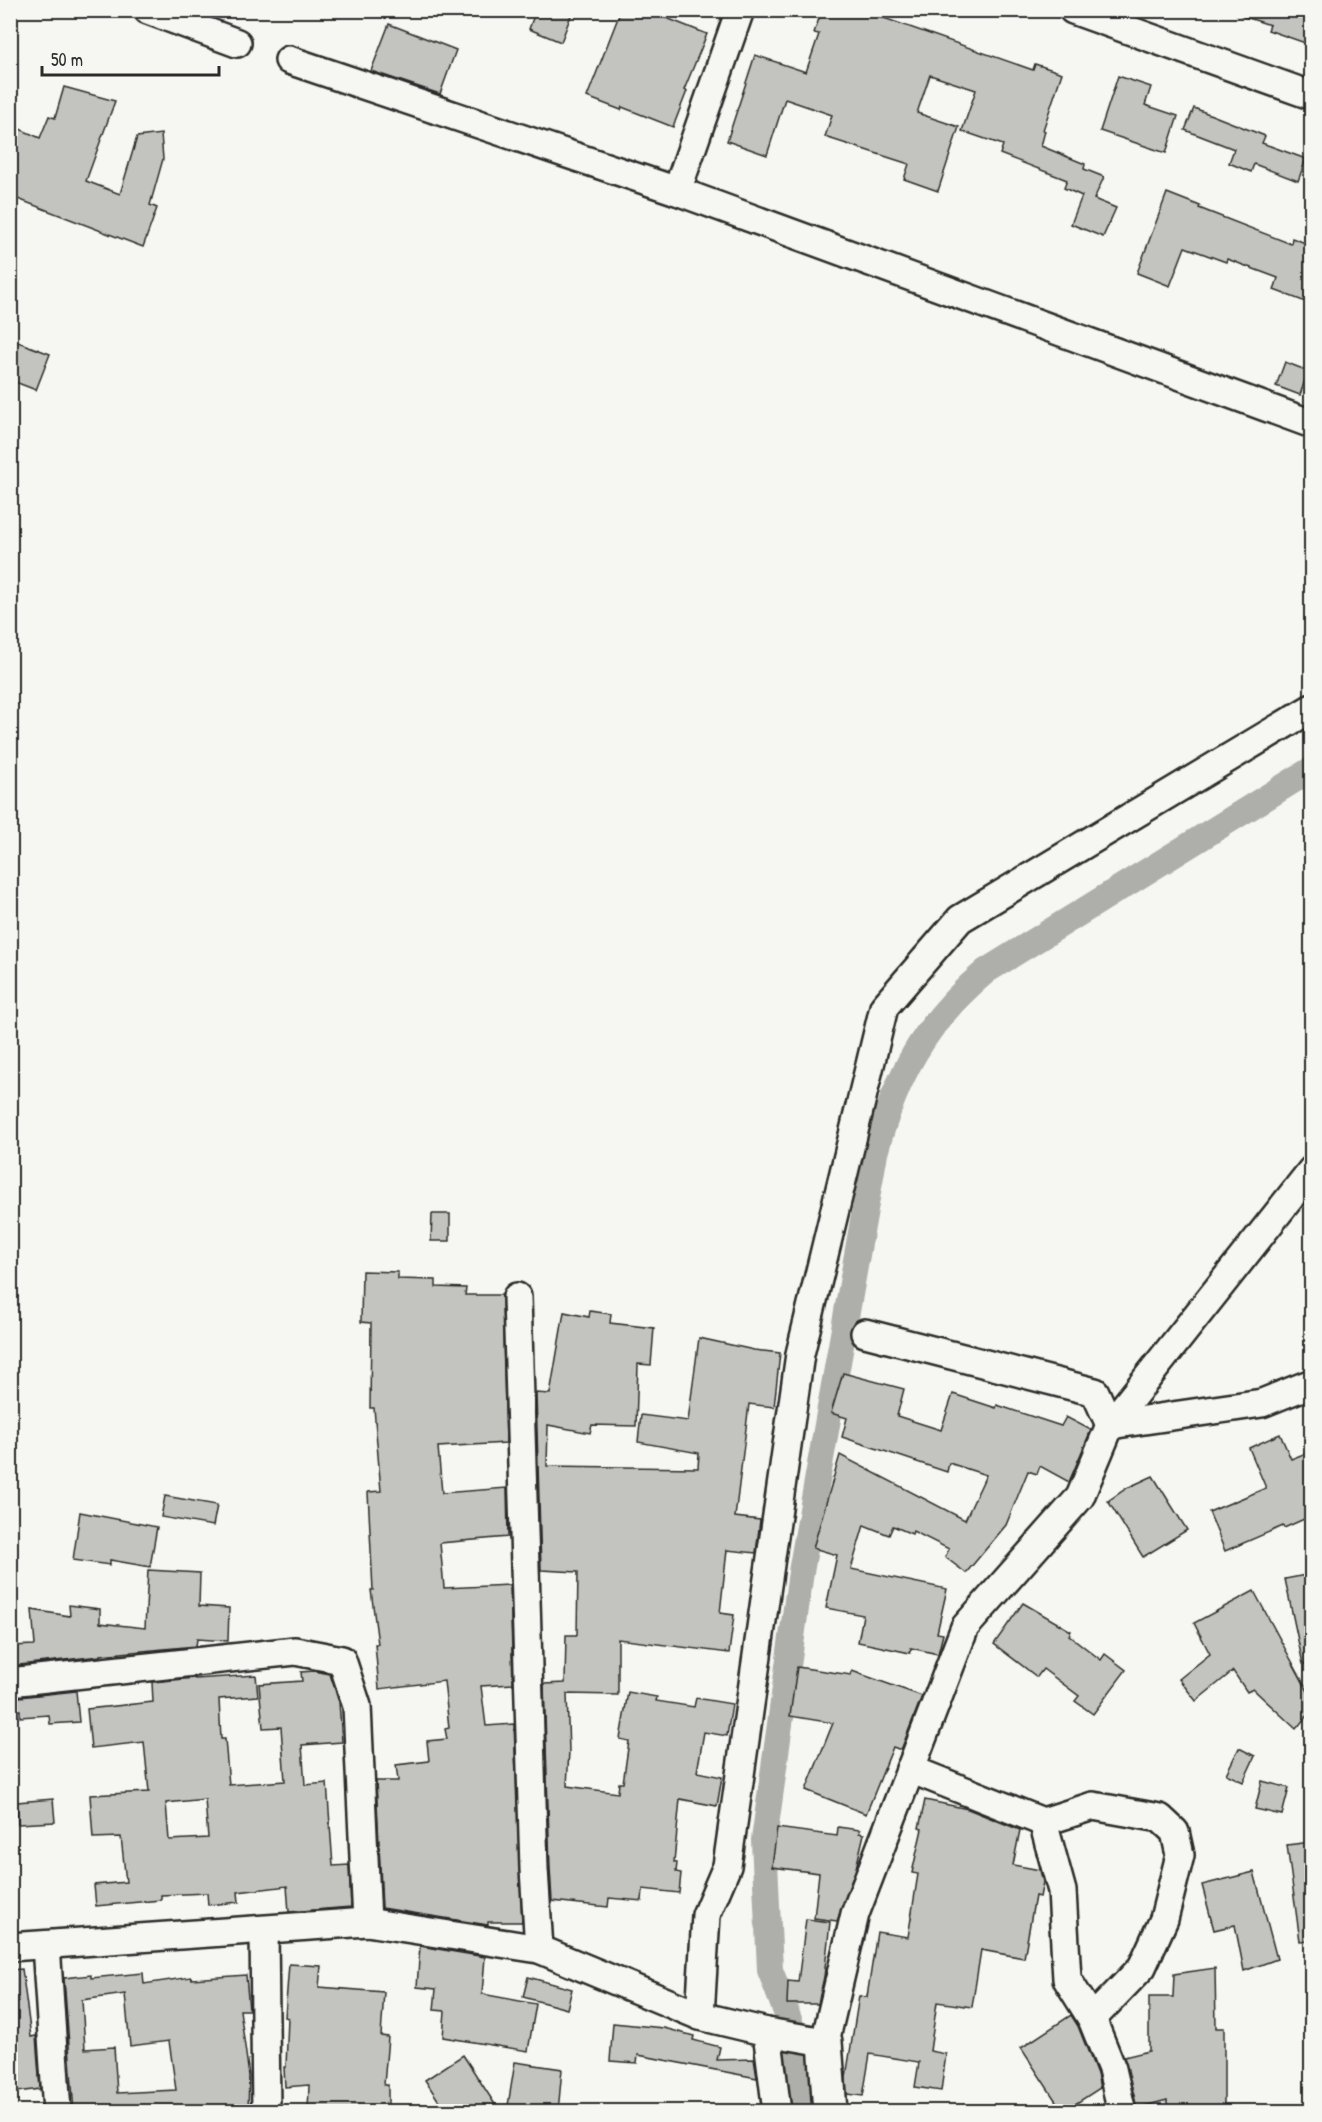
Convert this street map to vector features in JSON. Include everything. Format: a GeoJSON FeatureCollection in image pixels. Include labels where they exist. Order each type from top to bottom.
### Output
{"type":"FeatureCollection","features":[{"type":"Feature","properties":{"kind":"street"},"geometry":{"type":"LineString","coordinates":[[148,10],[237,43]]}},
{"type":"Feature","properties":{"kind":"street"},"geometry":{"type":"LineString","coordinates":[[677,191],[740,10]]}},
{"type":"Feature","properties":{"kind":"street"},"geometry":{"type":"LineString","coordinates":[[1073,10],[1310,95]]}},
{"type":"Feature","properties":{"kind":"street"},"geometry":{"type":"LineString","coordinates":[[289,60],[677,191],[1311,424]]}},
{"type":"Feature","properties":{"kind":"street"},"geometry":{"type":"LineString","coordinates":[[700,2016],[706,1915],[727,1866],[800,1354],[884,1006],[960,919],[1311,708]]}},
{"type":"Feature","properties":{"kind":"street"},"geometry":{"type":"LineString","coordinates":[[831,2102],[812,2040],[855,1914],[965,1627],[1080,1497],[1110,1425],[1311,1170]]}},
{"type":"Feature","properties":{"kind":"street"},"geometry":{"type":"LineString","coordinates":[[516,1297],[539,1949]]}},
{"type":"Feature","properties":{"kind":"street"},"geometry":{"type":"LineString","coordinates":[[865,1333],[1095,1392],[1110,1425]]}},
{"type":"Feature","properties":{"kind":"street"},"geometry":{"type":"LineString","coordinates":[[1110,1425],[1262,1403],[1311,1383]]}},
{"type":"Feature","properties":{"kind":"street"},"geometry":{"type":"LineString","coordinates":[[10,1682],[295,1651],[342,1660],[357,1706],[367,1922]]}},
{"type":"Feature","properties":{"kind":"street"},"geometry":{"type":"LineString","coordinates":[[910,1769],[1043,1822],[1093,1806],[1161,1818],[1175,1832],[1180,1855],[1164,1918],[1142,1967],[1092,2019]]}},
{"type":"Feature","properties":{"kind":"street"},"geometry":{"type":"LineString","coordinates":[[1043,1822],[1062,1891],[1067,1979],[1092,2019],[1112,2069],[1122,2112]]}},
{"type":"Feature","properties":{"kind":"street"},"geometry":{"type":"LineString","coordinates":[[10,1947],[367,1922],[539,1949],[700,2016],[812,2040]]}},
{"type":"Feature","properties":{"kind":"street"},"geometry":{"type":"LineString","coordinates":[[264,1930],[266,2112]]}},
{"type":"Feature","properties":{"kind":"street"},"geometry":{"type":"LineString","coordinates":[[46,1945],[57,2112]]}},
{"type":"Feature","properties":{"kind":"street"},"geometry":{"type":"LineString","coordinates":[[767,2032],[777,2112]]}},
{"type":"Feature","properties":{"kind":"building"},"geometry":{"type":"Polygon","coordinates":[[[536,10],[573,10],[561,42],[529,29],[536,10]]]}},
{"type":"Feature","properties":{"kind":"building"},"geometry":{"type":"Polygon","coordinates":[[[621,10],[646,10],[707,34],[684,90],[687,91],[673,127],[622,107],[621,110],[587,97],[621,10]]]}},
{"type":"Feature","properties":{"kind":"building"},"geometry":{"type":"Polygon","coordinates":[[[822,10],[861,10],[1033,70],[1035,64],[1062,73],[1043,130],[1045,131],[1041,146],[1085,164],[1084,169],[1104,177],[1094,199],[1116,208],[1103,237],[1071,224],[1082,196],[1064,188],[1067,180],[1000,154],[1003,145],[962,131],[976,90],[930,75],[917,113],[959,127],[938,191],[904,179],[909,164],[825,137],[832,115],[785,99],[767,155],[727,141],[755,55],[806,72],[819,34],[814,33],[822,10]]]}},
{"type":"Feature","properties":{"kind":"building"},"geometry":{"type":"Polygon","coordinates":[[[1236,10],[1311,10],[1311,45],[1268,30],[1270,25],[1236,14],[1236,10]]]}},
{"type":"Feature","properties":{"kind":"building"},"geometry":{"type":"Polygon","coordinates":[[[389,24],[456,50],[440,94],[371,71],[389,24]]]}},
{"type":"Feature","properties":{"kind":"building"},"geometry":{"type":"Polygon","coordinates":[[[1118,76],[1151,87],[1145,105],[1178,116],[1166,153],[1100,131],[1118,76]]]}},
{"type":"Feature","properties":{"kind":"building"},"geometry":{"type":"Polygon","coordinates":[[[64,87],[115,101],[86,181],[120,194],[137,137],[161,134],[163,159],[150,205],[157,208],[143,247],[10,196],[10,152],[20,129],[40,138],[49,116],[55,118],[64,87]]]}},
{"type":"Feature","properties":{"kind":"building"},"geometry":{"type":"Polygon","coordinates":[[[1194,108],[1265,136],[1262,143],[1306,159],[1298,181],[1254,164],[1251,172],[1229,163],[1234,149],[1185,130],[1194,108]]]}},
{"type":"Feature","properties":{"kind":"building"},"geometry":{"type":"Polygon","coordinates":[[[1167,193],[1291,244],[1292,238],[1311,245],[1311,304],[1274,290],[1278,278],[1227,259],[1226,262],[1185,247],[1170,286],[1137,273],[1167,193]]]}},
{"type":"Feature","properties":{"kind":"building"},"geometry":{"type":"Polygon","coordinates":[[[10,339],[50,354],[36,390],[10,380],[10,339]]]}},
{"type":"Feature","properties":{"kind":"building"},"geometry":{"type":"Polygon","coordinates":[[[1285,362],[1308,371],[1300,395],[1276,386],[1285,362]]]}},
{"type":"Feature","properties":{"kind":"building"},"geometry":{"type":"Polygon","coordinates":[[[432,1214],[450,1214],[450,1241],[431,1241],[432,1214]]]}},
{"type":"Feature","properties":{"kind":"building"},"geometry":{"type":"Polygon","coordinates":[[[362,1271],[398,1272],[398,1279],[436,1280],[436,1287],[466,1288],[465,1295],[502,1295],[506,1443],[438,1447],[442,1493],[507,1488],[508,1537],[440,1543],[444,1588],[510,1585],[513,1684],[481,1686],[486,1726],[514,1724],[522,1922],[488,1922],[488,1925],[382,1908],[376,1781],[398,1781],[396,1765],[429,1761],[427,1741],[447,1739],[445,1729],[449,1728],[444,1681],[379,1689],[375,1644],[378,1644],[371,1590],[373,1590],[368,1492],[381,1491],[374,1408],[370,1408],[371,1323],[361,1322],[362,1271]]]}},
{"type":"Feature","properties":{"kind":"building"},"geometry":{"type":"Polygon","coordinates":[[[590,1311],[611,1314],[610,1323],[654,1328],[651,1365],[638,1364],[636,1426],[592,1425],[590,1433],[548,1425],[547,1466],[698,1468],[699,1453],[638,1442],[641,1415],[688,1421],[699,1338],[780,1353],[774,1407],[749,1404],[735,1517],[760,1520],[756,1553],[727,1550],[720,1613],[734,1615],[729,1653],[618,1639],[618,1695],[567,1694],[569,1751],[567,1786],[618,1793],[619,1783],[623,1783],[629,1741],[620,1739],[628,1692],[657,1697],[656,1701],[694,1707],[696,1698],[732,1704],[727,1736],[704,1732],[697,1772],[722,1777],[717,1806],[680,1799],[674,1862],[677,1863],[676,1872],[681,1873],[679,1893],[643,1889],[642,1901],[609,1898],[608,1907],[552,1901],[544,1684],[565,1683],[566,1635],[577,1635],[578,1572],[541,1570],[536,1393],[550,1394],[564,1312],[589,1317],[590,1311]]]}},
{"type":"Feature","properties":{"kind":"building"},"geometry":{"type":"Polygon","coordinates":[[[843,1373],[904,1389],[897,1416],[941,1430],[953,1394],[996,1408],[997,1405],[1061,1426],[1066,1417],[1091,1430],[1069,1482],[1040,1466],[1037,1474],[1028,1471],[1006,1525],[966,1573],[945,1557],[949,1549],[913,1531],[912,1534],[893,1526],[889,1535],[864,1525],[851,1569],[947,1589],[937,1633],[943,1634],[938,1654],[911,1648],[910,1653],[858,1642],[863,1615],[826,1608],[837,1555],[813,1548],[840,1455],[965,1520],[986,1475],[949,1463],[947,1472],[842,1437],[847,1418],[831,1413],[843,1373]]]}},
{"type":"Feature","properties":{"kind":"building"},"geometry":{"type":"Polygon","coordinates":[[[1280,1434],[1291,1459],[1311,1451],[1311,1516],[1225,1551],[1209,1512],[1266,1488],[1249,1448],[1280,1434]]]}},
{"type":"Feature","properties":{"kind":"building"},"geometry":{"type":"Polygon","coordinates":[[[1153,1476],[1187,1530],[1143,1557],[1108,1501],[1127,1488],[1153,1476]]]}},
{"type":"Feature","properties":{"kind":"building"},"geometry":{"type":"Polygon","coordinates":[[[165,1496],[217,1505],[213,1526],[161,1517],[165,1496]]]}},
{"type":"Feature","properties":{"kind":"building"},"geometry":{"type":"Polygon","coordinates":[[[80,1512],[157,1527],[150,1567],[110,1560],[110,1565],[73,1560],[80,1512]]]}},
{"type":"Feature","properties":{"kind":"building"},"geometry":{"type":"Polygon","coordinates":[[[148,1570],[200,1573],[199,1606],[229,1608],[228,1641],[197,1639],[196,1646],[10,1666],[10,1646],[35,1645],[32,1610],[70,1616],[69,1605],[100,1609],[100,1623],[145,1628],[148,1570]]]}},
{"type":"Feature","properties":{"kind":"building"},"geometry":{"type":"Polygon","coordinates":[[[1311,1574],[1311,1663],[1303,1664],[1285,1579],[1311,1574]]]}},
{"type":"Feature","properties":{"kind":"building"},"geometry":{"type":"Polygon","coordinates":[[[1254,1591],[1311,1697],[1311,1711],[1296,1729],[1253,1689],[1247,1692],[1233,1671],[1196,1701],[1179,1679],[1210,1654],[1194,1623],[1254,1591]]]}},
{"type":"Feature","properties":{"kind":"building"},"geometry":{"type":"Polygon","coordinates":[[[1023,1603],[1071,1631],[1069,1635],[1101,1660],[1105,1654],[1126,1670],[1093,1714],[1075,1701],[1079,1696],[1043,1669],[1037,1677],[994,1644],[1023,1603]]]}},
{"type":"Feature","properties":{"kind":"building"},"geometry":{"type":"Polygon","coordinates":[[[797,1667],[851,1675],[852,1671],[922,1696],[901,1750],[893,1747],[866,1814],[806,1790],[833,1723],[790,1716],[797,1667]]]}},
{"type":"Feature","properties":{"kind":"building"},"geometry":{"type":"Polygon","coordinates":[[[314,1671],[330,1674],[339,1702],[342,1742],[302,1745],[305,1785],[327,1783],[333,1866],[349,1865],[351,1907],[289,1912],[287,1886],[238,1892],[239,1902],[208,1905],[207,1893],[161,1895],[161,1900],[96,1906],[94,1885],[126,1882],[121,1837],[93,1838],[90,1795],[149,1792],[144,1742],[91,1748],[87,1709],[153,1702],[152,1682],[256,1675],[258,1696],[219,1699],[221,1739],[225,1739],[229,1785],[285,1781],[281,1727],[263,1728],[259,1684],[302,1681],[301,1672],[314,1671]],[[205,1799],[166,1803],[169,1840],[208,1838],[205,1799]]]}},
{"type":"Feature","properties":{"kind":"building"},"geometry":{"type":"Polygon","coordinates":[[[76,1691],[79,1722],[50,1724],[49,1715],[20,1717],[20,1710],[10,1711],[10,1698],[76,1691]]]}},
{"type":"Feature","properties":{"kind":"building"},"geometry":{"type":"Polygon","coordinates":[[[1239,1748],[1255,1756],[1243,1782],[1226,1774],[1239,1748]]]}},
{"type":"Feature","properties":{"kind":"building"},"geometry":{"type":"Polygon","coordinates":[[[1262,1781],[1289,1788],[1282,1815],[1255,1809],[1262,1781]]]}},
{"type":"Feature","properties":{"kind":"building"},"geometry":{"type":"Polygon","coordinates":[[[53,1799],[55,1822],[18,1824],[17,1802],[53,1799]]]}},
{"type":"Feature","properties":{"kind":"building"},"geometry":{"type":"Polygon","coordinates":[[[925,1800],[968,1809],[1020,1830],[1013,1865],[1040,1870],[1043,1882],[1040,1897],[1035,1896],[1024,1958],[981,1950],[972,2007],[937,2002],[930,2051],[946,2054],[941,2091],[915,2087],[919,2062],[870,2054],[863,2096],[847,2094],[846,2077],[859,1996],[867,1997],[877,1932],[908,1937],[918,1874],[912,1873],[922,1829],[919,1828],[925,1800]]]}},
{"type":"Feature","properties":{"kind":"building"},"geometry":{"type":"Polygon","coordinates":[[[838,1827],[860,1830],[859,1833],[864,1834],[856,1868],[837,1921],[814,1918],[819,1873],[772,1867],[777,1828],[837,1836],[838,1827]]]}},
{"type":"Feature","properties":{"kind":"building"},"geometry":{"type":"Polygon","coordinates":[[[1311,1842],[1311,1940],[1300,1941],[1287,1845],[1311,1842]]]}},
{"type":"Feature","properties":{"kind":"building"},"geometry":{"type":"Polygon","coordinates":[[[1254,1872],[1277,1959],[1244,1971],[1235,1925],[1214,1930],[1202,1885],[1254,1872]]]}},
{"type":"Feature","properties":{"kind":"building"},"geometry":{"type":"Polygon","coordinates":[[[806,1919],[830,1922],[824,1977],[818,2004],[787,2004],[788,1981],[798,1982],[806,1919]]]}},
{"type":"Feature","properties":{"kind":"building"},"geometry":{"type":"Polygon","coordinates":[[[420,1946],[485,1957],[482,1994],[536,2004],[528,2051],[443,2037],[445,2011],[434,2010],[436,1989],[417,1987],[420,1946]]]}},
{"type":"Feature","properties":{"kind":"building"},"geometry":{"type":"Polygon","coordinates":[[[289,1964],[321,1966],[319,1987],[384,1992],[381,2036],[388,2037],[384,2085],[388,2085],[388,2112],[308,2112],[309,2085],[285,2087],[284,2067],[286,2067],[288,2018],[285,2017],[289,1964]]]}},
{"type":"Feature","properties":{"kind":"building"},"geometry":{"type":"Polygon","coordinates":[[[1215,1968],[1216,2028],[1224,2028],[1224,2111],[1167,2112],[1167,2100],[1137,2108],[1124,2057],[1149,2051],[1149,1997],[1173,1997],[1174,1974],[1215,1968]]]}},
{"type":"Feature","properties":{"kind":"building"},"geometry":{"type":"Polygon","coordinates":[[[22,1969],[31,2037],[36,2036],[40,2089],[10,2093],[10,1970],[22,1969]]]}},
{"type":"Feature","properties":{"kind":"building"},"geometry":{"type":"Polygon","coordinates":[[[143,1973],[144,1984],[191,1977],[192,1979],[246,1975],[249,2010],[240,2010],[249,2076],[248,2112],[74,2112],[64,1978],[91,1975],[91,1978],[143,1973]],[[125,1994],[82,2000],[85,2049],[114,2047],[117,2093],[176,2090],[169,2041],[130,2046],[125,1994]]]}},
{"type":"Feature","properties":{"kind":"building"},"geometry":{"type":"Polygon","coordinates":[[[528,1977],[572,1989],[567,2009],[523,1997],[528,1977]]]}},
{"type":"Feature","properties":{"kind":"building"},"geometry":{"type":"Polygon","coordinates":[[[1071,2015],[1078,2026],[1097,2074],[1100,2088],[1063,2112],[1021,2048],[1071,2015]]]}},
{"type":"Feature","properties":{"kind":"building"},"geometry":{"type":"Polygon","coordinates":[[[613,2023],[664,2028],[694,2036],[693,2040],[720,2047],[717,2060],[754,2059],[757,2078],[638,2055],[637,2063],[610,2061],[613,2023]]]}},
{"type":"Feature","properties":{"kind":"building"},"geometry":{"type":"Polygon","coordinates":[[[463,2055],[500,2112],[446,2112],[425,2080],[463,2055]]]}},
{"type":"Feature","properties":{"kind":"building"},"geometry":{"type":"Polygon","coordinates":[[[515,2062],[562,2069],[558,2112],[507,2112],[515,2062]]]}},
{"type":"Feature","properties":{"kind":"waterway"},"geometry":{"type":"LineString","coordinates":[[803,2112],[791,2025],[770,1970],[764,1840],[801,1572],[875,1153],[892,1099],[903,1075],[929,1031],[945,1011],[986,971],[1312,769]]}}]}
